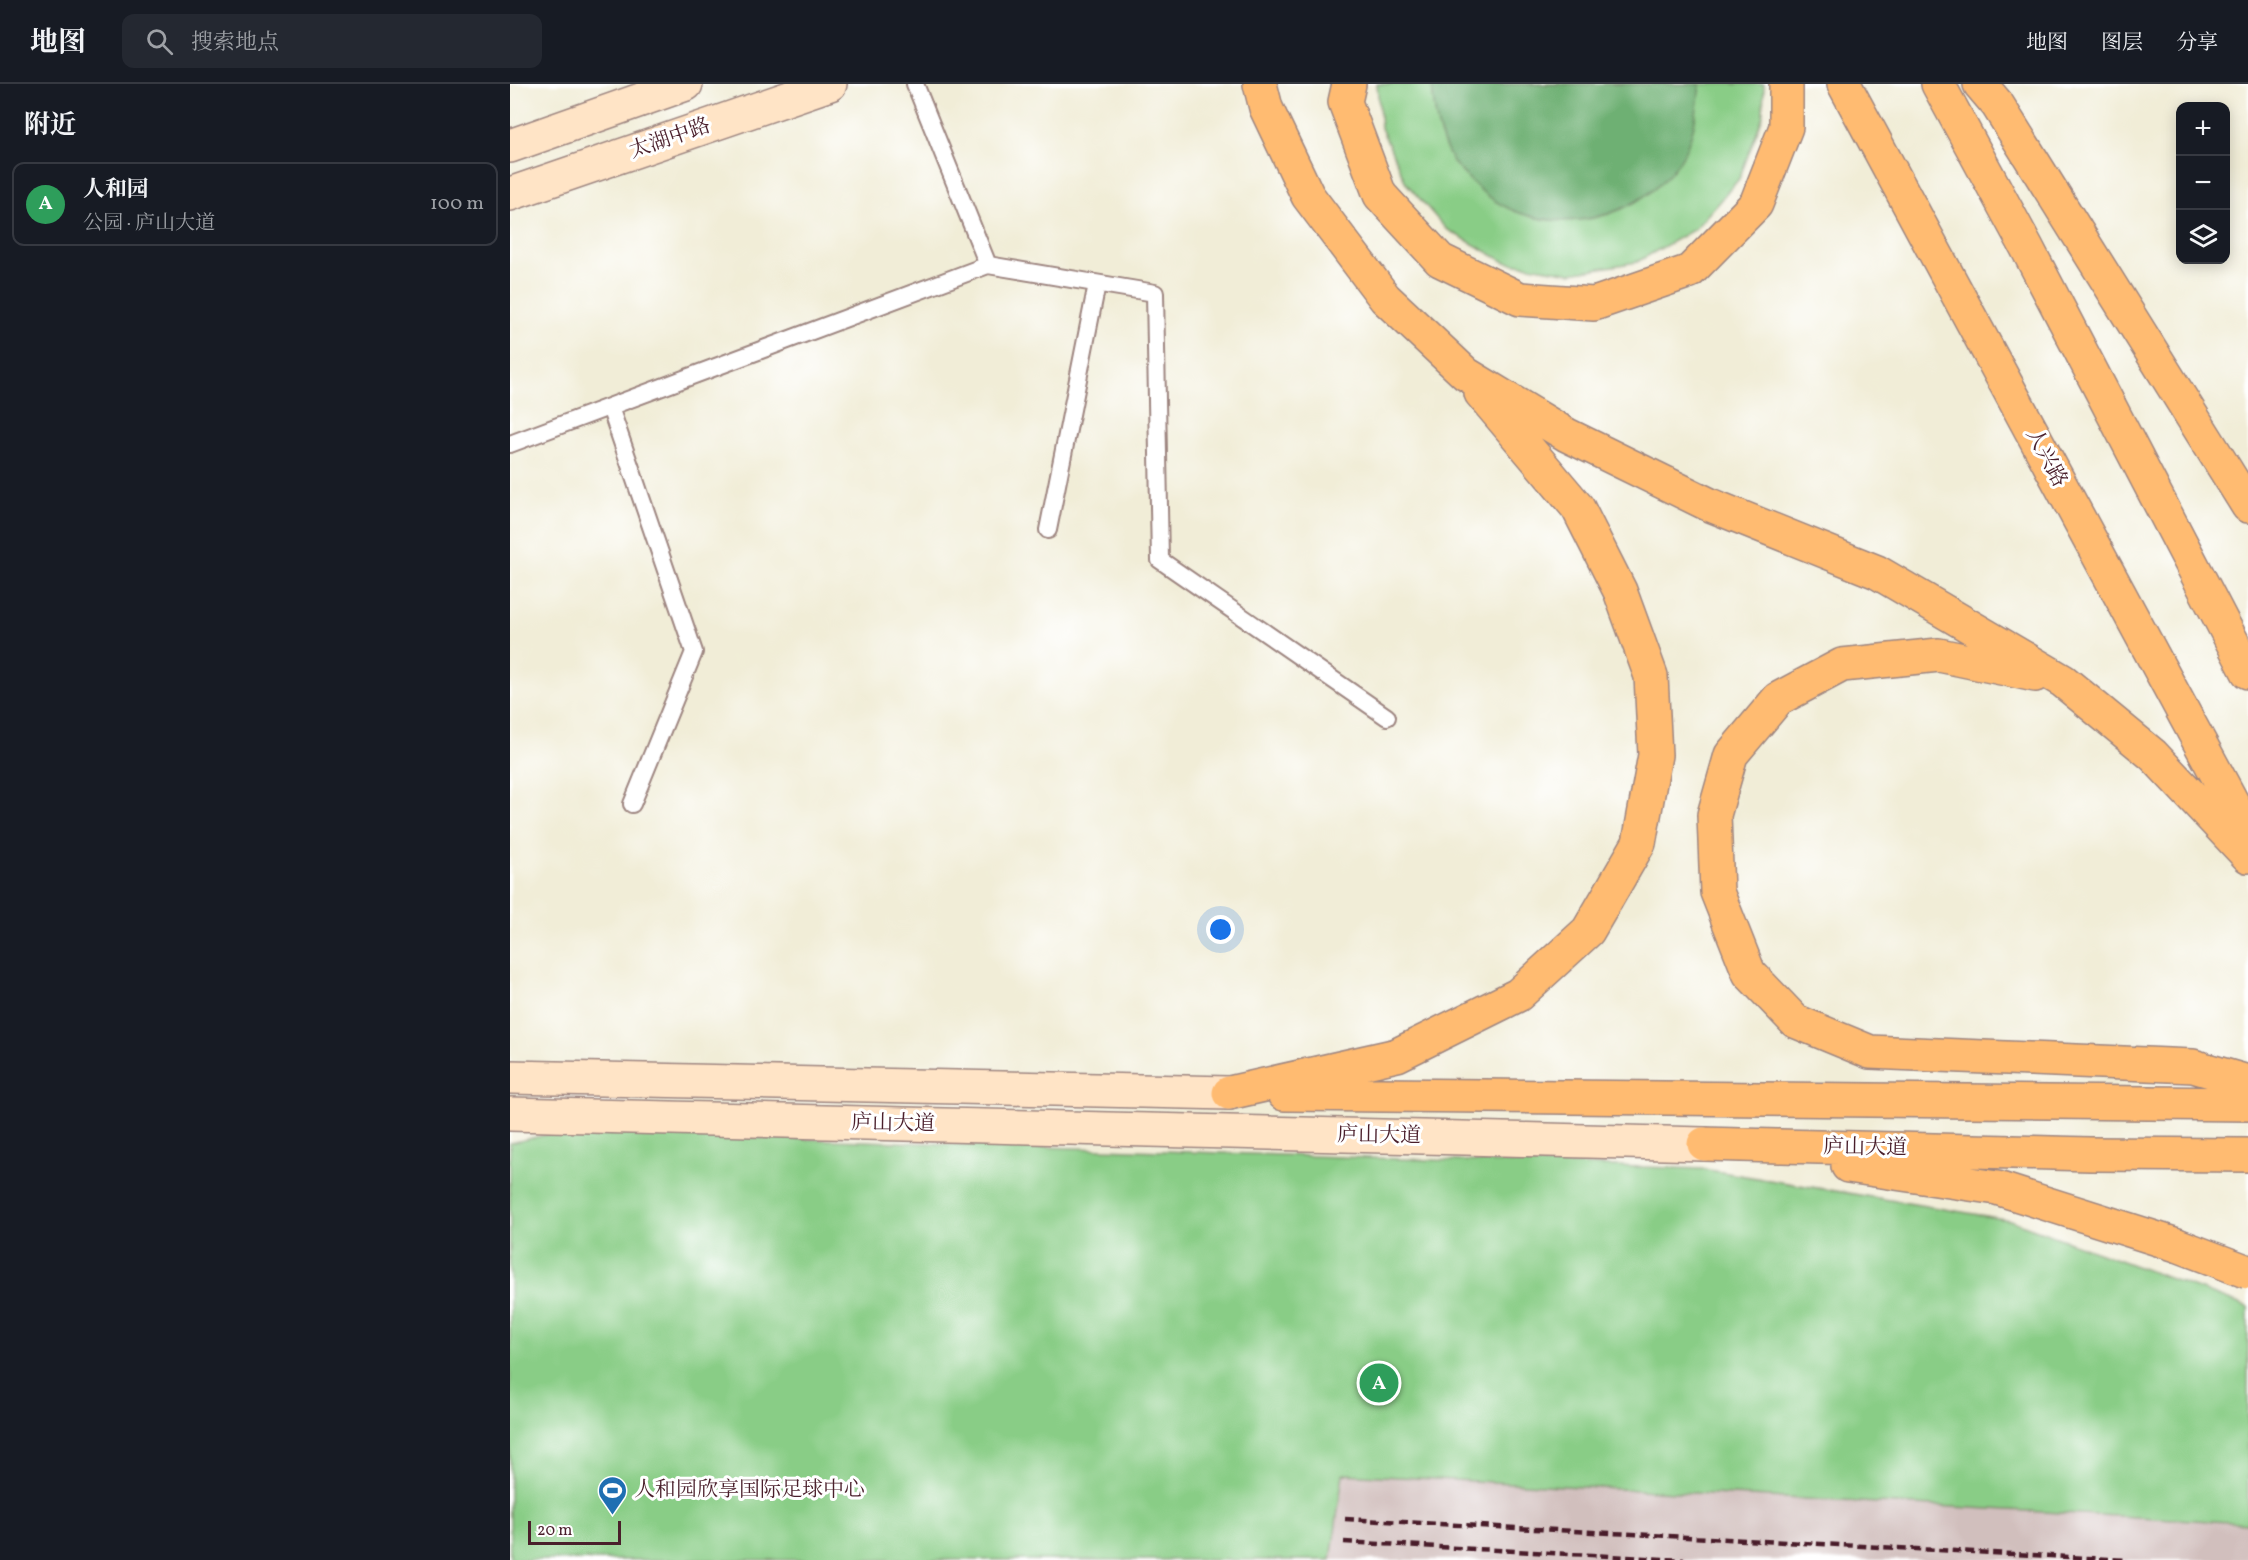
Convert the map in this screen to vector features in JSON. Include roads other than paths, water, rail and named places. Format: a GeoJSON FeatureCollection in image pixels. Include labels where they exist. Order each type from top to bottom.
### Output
{"type":"FeatureCollection","features":[{"type":"Feature","properties":{"kind":"main road"},"geometry":{"type":"LineString","coordinates":[[510,146],[686,84]]}},
{"type":"Feature","properties":{"kind":"main road","name":"太湖中路"},"geometry":{"type":"LineString","coordinates":[[510,194],[830,84]]}},
{"type":"Feature","properties":{"kind":"main road"},"geometry":{"type":"LineString","coordinates":[[1229,1093],[1396,1055],[1518,995],[1588,931],[1639,843],[1655,755],[1651,676],[1620,591],[1578,508],[1466,374],[1385,298],[1308,196],[1266,108],[1260,84]]}},
{"type":"Feature","properties":{"kind":"main road"},"geometry":{"type":"LineString","coordinates":[[1349,84],[1345,102],[1380,195],[1440,260],[1520,299],[1594,304],[1690,271],[1756,204],[1786,127],[1786,84]]}},
{"type":"Feature","properties":{"kind":"main road","name":"人兴路"},"geometry":{"type":"LineString","coordinates":[[1844,84],[2248,832]]}},
{"type":"Feature","properties":{"kind":"main road"},"geometry":{"type":"LineString","coordinates":[[1938,84],[2026,246],[2248,672]]}},
{"type":"Feature","properties":{"kind":"main road"},"geometry":{"type":"LineString","coordinates":[[1980,84],[1997,104],[2248,506]]}},
{"type":"Feature","properties":{"kind":"main road"},"geometry":{"type":"LineString","coordinates":[[1466,374],[1567,435],[1708,504],[1877,572],[2063,681],[2153,755],[2248,856]]}},
{"type":"Feature","properties":{"kind":"main road"},"geometry":{"type":"LineString","coordinates":[[2063,681],[1939,655],[1842,665],[1778,699],[1731,755],[1714,815],[1717,892],[1749,973],[1795,1022],[1870,1052],[2193,1066],[2248,1082]]}},
{"type":"Feature","properties":{"kind":"main road","name":"庐山大道"},"geometry":{"type":"LineString","coordinates":[[510,1077],[1229,1093],[2248,1104]]}},
{"type":"Feature","properties":{"kind":"main road","name":"庐山大道"},"geometry":{"type":"LineString","coordinates":[[510,1114],[2090,1154],[2248,1155]]}},
{"type":"Feature","properties":{"kind":"main road"},"geometry":{"type":"LineString","coordinates":[[510,1127],[556,1115]]}},
{"type":"Feature","properties":{"kind":"main road"},"geometry":{"type":"LineString","coordinates":[[1704,1144],[1997,1188],[2177,1245],[2248,1272]]}},
{"type":"Feature","properties":{"kind":"lane"},"geometry":{"type":"LineString","coordinates":[[915,84],[988,265]]}},
{"type":"Feature","properties":{"kind":"lane"},"geometry":{"type":"LineString","coordinates":[[510,444],[988,265],[1155,293],[1160,560],[1387,717]]}},
{"type":"Feature","properties":{"kind":"lane"},"geometry":{"type":"LineString","coordinates":[[1048,530],[1097,284]]}},
{"type":"Feature","properties":{"kind":"lane"},"geometry":{"type":"LineString","coordinates":[[610,407],[694,652],[632,804]]}},
{"type":"Feature","properties":{"kind":"railway"},"geometry":{"type":"LineString","coordinates":[[1345,1519],[2127,1560]]}},
{"type":"Feature","properties":{"kind":"railway"},"geometry":{"type":"LineString","coordinates":[[1344,1542],[1684,1560]]}},
{"type":"Feature","properties":{"kind":"place","name":"人和园"},"geometry":{"type":"Point","coordinates":[1379,1383]}},
{"type":"Feature","properties":{"kind":"place","name":"人和园欣享国际足球中心"},"geometry":{"type":"Point","coordinates":[613,1516]}}]}
